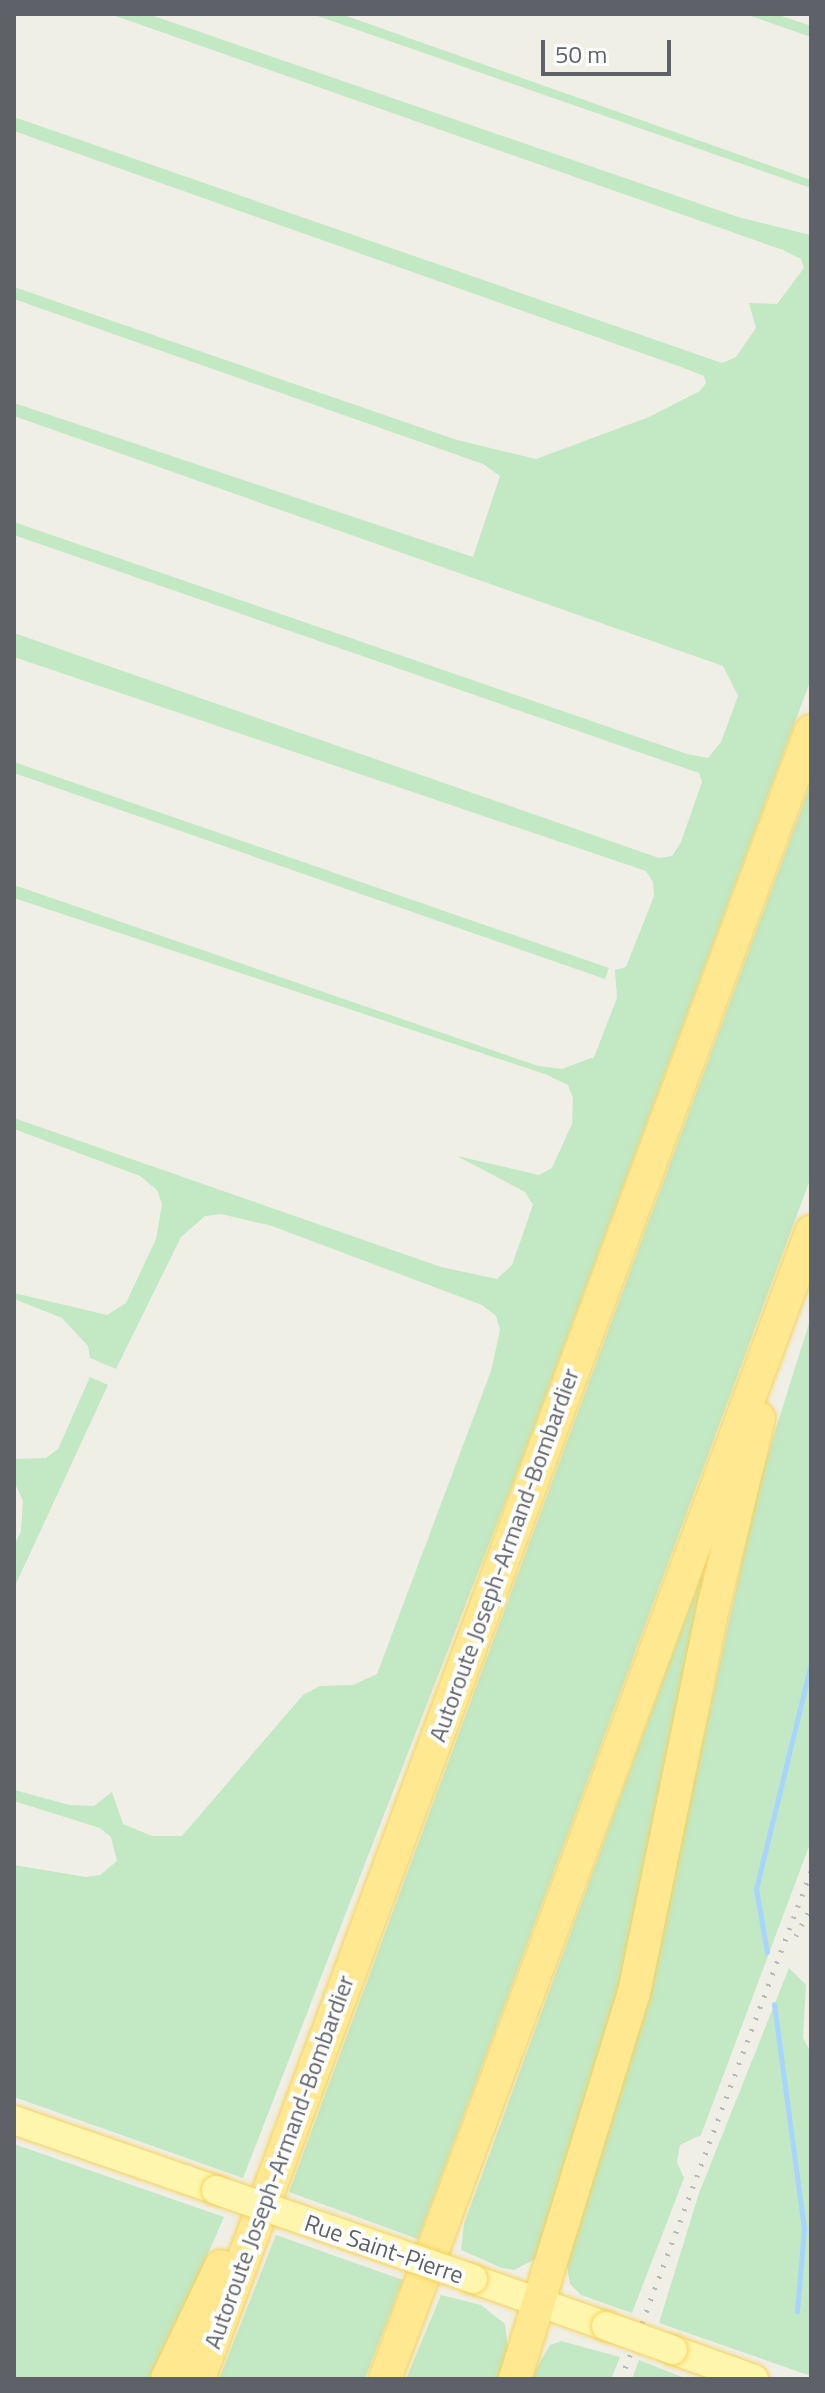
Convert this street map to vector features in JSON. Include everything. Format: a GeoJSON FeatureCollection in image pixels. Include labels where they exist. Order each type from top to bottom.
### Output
{"type":"FeatureCollection","features":[{"type":"Feature","properties":{"kind":"highway","name":"Autoroute Joseph-Armand-Bombardier"},"geometry":{"type":"LineString","coordinates":[[199,2379],[811,731]]}},
{"type":"Feature","properties":{"kind":"highway"},"geometry":{"type":"LineString","coordinates":[[385,2379],[811,1232]]}},
{"type":"Feature","properties":{"kind":"highway"},"geometry":{"type":"LineString","coordinates":[[515,2379],[541,2304],[646,1945],[712,1616],[782,1311]]}},
{"type":"Feature","properties":{"kind":"highway"},"geometry":{"type":"LineString","coordinates":[[167,2379],[313,2071]]}},
{"type":"Feature","properties":{"kind":"main road","name":"Rue Saint-Pierre"},"geometry":{"type":"LineString","coordinates":[[14,2120],[754,2379]]}},
{"type":"Feature","properties":{"kind":"green space"},"geometry":{"type":"Polygon","coordinates":[[[110,14],[148,14],[738,217],[811,235],[811,679],[524,1454],[243,2178],[14,2097],[14,1865],[86,1877],[100,1875],[117,1861],[111,1837],[100,1828],[14,1801],[14,1790],[70,1805],[94,1806],[112,1792],[123,1824],[152,1836],[182,1836],[303,1695],[320,1686],[353,1685],[377,1674],[491,1371],[500,1330],[496,1316],[482,1305],[272,1226],[221,1214],[205,1216],[181,1237],[116,1369],[90,1358],[88,1346],[62,1318],[14,1299],[14,1293],[107,1315],[126,1303],[156,1239],[162,1204],[157,1190],[140,1176],[14,1129],[14,1118],[441,1267],[497,1279],[512,1265],[533,1205],[525,1192],[457,1156],[539,1175],[552,1168],[572,1124],[573,1098],[568,1085],[545,1074],[14,898],[14,885],[538,1066],[562,1069],[594,1057],[617,998],[615,970],[626,967],[654,896],[653,882],[646,871],[14,657],[14,633],[659,858],[672,856],[681,842],[702,782],[699,773],[14,535],[14,522],[687,754],[708,758],[721,742],[738,696],[723,666],[14,416],[14,403],[473,557],[500,476],[483,464],[14,299],[14,287],[457,440],[536,459],[649,417],[700,391],[706,383],[704,376],[681,367],[14,131],[14,117],[722,363],[736,357],[756,328],[749,303],[777,304],[804,268],[801,259],[783,250],[110,14]]]}},
{"type":"Feature","properties":{"kind":"green space"},"geometry":{"type":"Polygon","coordinates":[[[312,14],[341,14],[811,180],[811,188],[312,14]]]}},
{"type":"Feature","properties":{"kind":"green space"},"geometry":{"type":"Polygon","coordinates":[[[745,14],[776,14],[811,26],[811,37],[745,14]]]}},
{"type":"Feature","properties":{"kind":"green space"},"geometry":{"type":"Polygon","coordinates":[[[14,762],[609,968],[605,979],[14,773],[14,762]]]}},
{"type":"Feature","properties":{"kind":"green space"},"geometry":{"type":"Polygon","coordinates":[[[811,783],[811,1177],[418,2239],[289,2192],[811,783]]]}},
{"type":"Feature","properties":{"kind":"green space"},"geometry":{"type":"Polygon","coordinates":[[[811,1317],[811,1841],[701,2135],[680,2145],[677,2162],[684,2178],[632,2313],[581,2295],[570,2284],[565,2253],[663,1924],[760,1479],[811,1317]]]}},
{"type":"Feature","properties":{"kind":"green space"},"geometry":{"type":"Polygon","coordinates":[[[90,1377],[108,1385],[14,1588],[14,1546],[21,1531],[23,1501],[14,1481],[14,1459],[46,1458],[58,1449],[90,1377]]]}},
{"type":"Feature","properties":{"kind":"green space"},"geometry":{"type":"Polygon","coordinates":[[[701,1576],[710,1581],[648,1895],[539,2257],[514,2270],[502,2268],[461,2250],[464,2224],[701,1576]]]}},
{"type":"Feature","properties":{"kind":"green space"},"geometry":{"type":"Polygon","coordinates":[[[789,1968],[806,1985],[803,2038],[811,2053],[811,2376],[659,2323],[699,2193],[789,1968]]]}},
{"type":"Feature","properties":{"kind":"green space"},"geometry":{"type":"Polygon","coordinates":[[[14,2144],[224,2217],[153,2379],[14,2379],[14,2144]]]}},
{"type":"Feature","properties":{"kind":"green space"},"geometry":{"type":"Polygon","coordinates":[[[276,2235],[403,2280],[365,2379],[219,2379],[276,2235]]]}},
{"type":"Feature","properties":{"kind":"green space"},"geometry":{"type":"Polygon","coordinates":[[[441,2295],[481,2305],[505,2324],[508,2349],[498,2379],[406,2379],[441,2295]]]}},
{"type":"Feature","properties":{"kind":"green space"},"geometry":{"type":"Polygon","coordinates":[[[561,2341],[620,2357],[611,2379],[530,2379],[550,2345],[561,2341]]]}},
{"type":"Feature","properties":{"kind":"green space"},"geometry":{"type":"Polygon","coordinates":[[[639,2360],[687,2379],[632,2379],[639,2360]]]}},
{"type":"Feature","properties":{"kind":"waterway"},"geometry":{"type":"LineString","coordinates":[[767,1952],[756,1889],[811,1663]]}},
{"type":"Feature","properties":{"kind":"waterway"},"geometry":{"type":"LineString","coordinates":[[774,2004],[804,2228],[797,2312]]}},
{"type":"Feature","properties":{"kind":"railway"},"geometry":{"type":"LineString","coordinates":[[621,2379],[811,1871]]}},
{"type":"Feature","properties":{"kind":"railway"},"geometry":{"type":"LineString","coordinates":[[796,1936],[811,1907]]}}]}
